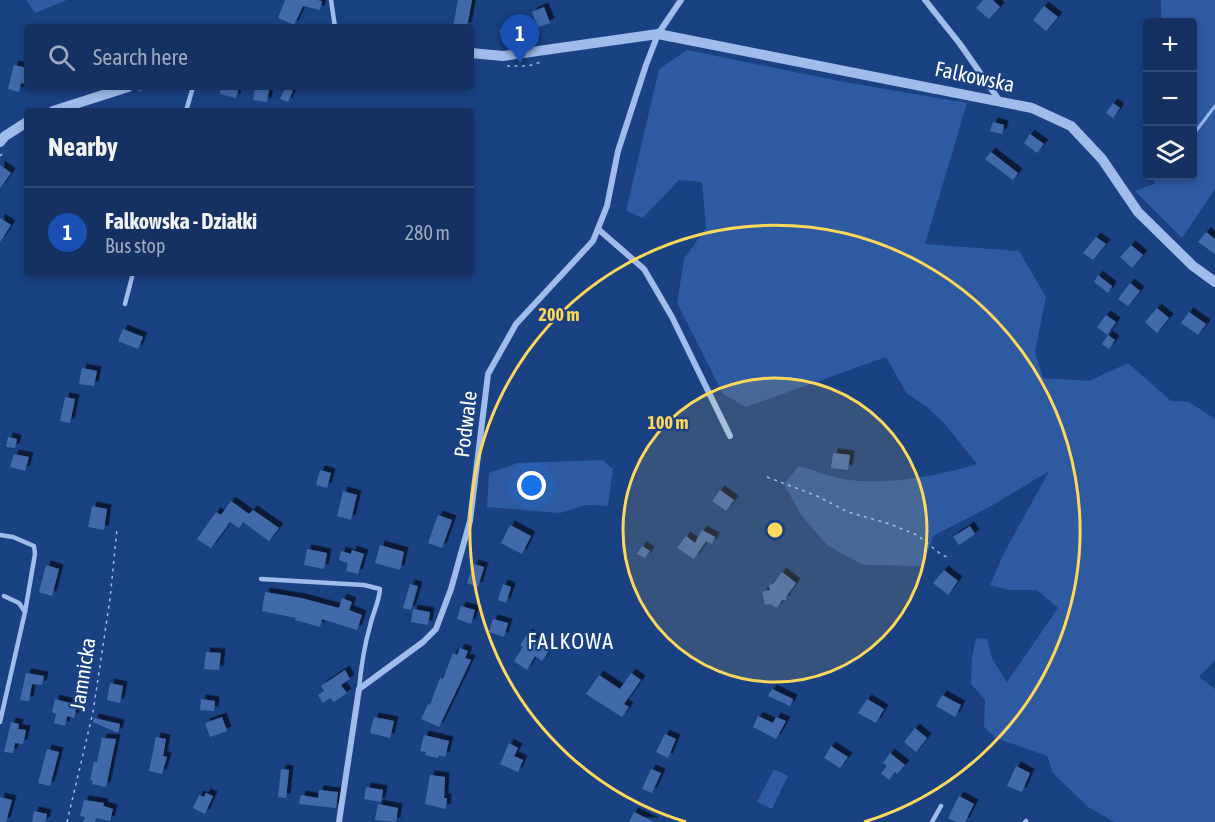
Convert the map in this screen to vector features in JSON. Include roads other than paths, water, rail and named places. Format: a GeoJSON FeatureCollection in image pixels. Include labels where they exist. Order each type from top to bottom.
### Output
{"type":"FeatureCollection","features":[{"type":"Feature","properties":{"kind":"street","name":"Podwale"},"geometry":{"type":"LineString","coordinates":[[359,689],[423,642],[436,629],[451,589],[470,520],[488,374],[516,324],[593,241],[607,206],[618,151],[658,34],[681,0]]}},
{"type":"Feature","properties":{"kind":"street"},"geometry":{"type":"LineString","coordinates":[[925,0],[960,44],[999,101]]}},
{"type":"Feature","properties":{"kind":"street","name":"Falkowska"},"geometry":{"type":"LineString","coordinates":[[474,53],[504,56],[658,34],[1032,108],[1071,126],[1102,159],[1138,212],[1193,266],[1215,282]]}},
{"type":"Feature","properties":{"kind":"street"},"geometry":{"type":"LineString","coordinates":[[62,108],[119,90]]}},
{"type":"Feature","properties":{"kind":"street"},"geometry":{"type":"LineString","coordinates":[[0,142],[24,124]]}},
{"type":"Feature","properties":{"kind":"street"},"geometry":{"type":"LineString","coordinates":[[598,229],[642,267],[672,317],[730,436]]}},
{"type":"Feature","properties":{"kind":"street"},"geometry":{"type":"LineString","coordinates":[[339,822],[359,689]]}},
{"type":"Feature","properties":{"kind":"lane"},"geometry":{"type":"LineString","coordinates":[[331,0],[335,24]]}},
{"type":"Feature","properties":{"kind":"lane"},"geometry":{"type":"LineString","coordinates":[[187,108],[192,90]]}},
{"type":"Feature","properties":{"kind":"lane"},"geometry":{"type":"LineString","coordinates":[[125,304],[132,276]]}},
{"type":"Feature","properties":{"kind":"lane"},"geometry":{"type":"LineString","coordinates":[[0,535],[13,537],[34,546],[35,554],[25,612],[0,722]]}},
{"type":"Feature","properties":{"kind":"lane"},"geometry":{"type":"LineString","coordinates":[[261,579],[364,585],[380,589],[379,601],[361,656],[359,689]]}},
{"type":"Feature","properties":{"kind":"lane"},"geometry":{"type":"LineString","coordinates":[[4,596],[19,603],[25,612]]}},
{"type":"Feature","properties":{"kind":"lane"},"geometry":{"type":"LineString","coordinates":[[932,822],[941,806]]}},
{"type":"Feature","properties":{"kind":"waterway"},"geometry":{"type":"LineString","coordinates":[[1197,130],[1215,106]]}},
{"type":"Feature","properties":{"kind":"place","name":"Falkowska - Działki"},"geometry":{"type":"Point","coordinates":[520,64]}},
{"type":"Feature","properties":{"kind":"district","name":"FALKOWA"},"geometry":{"type":"Point","coordinates":[571,641]}}]}
